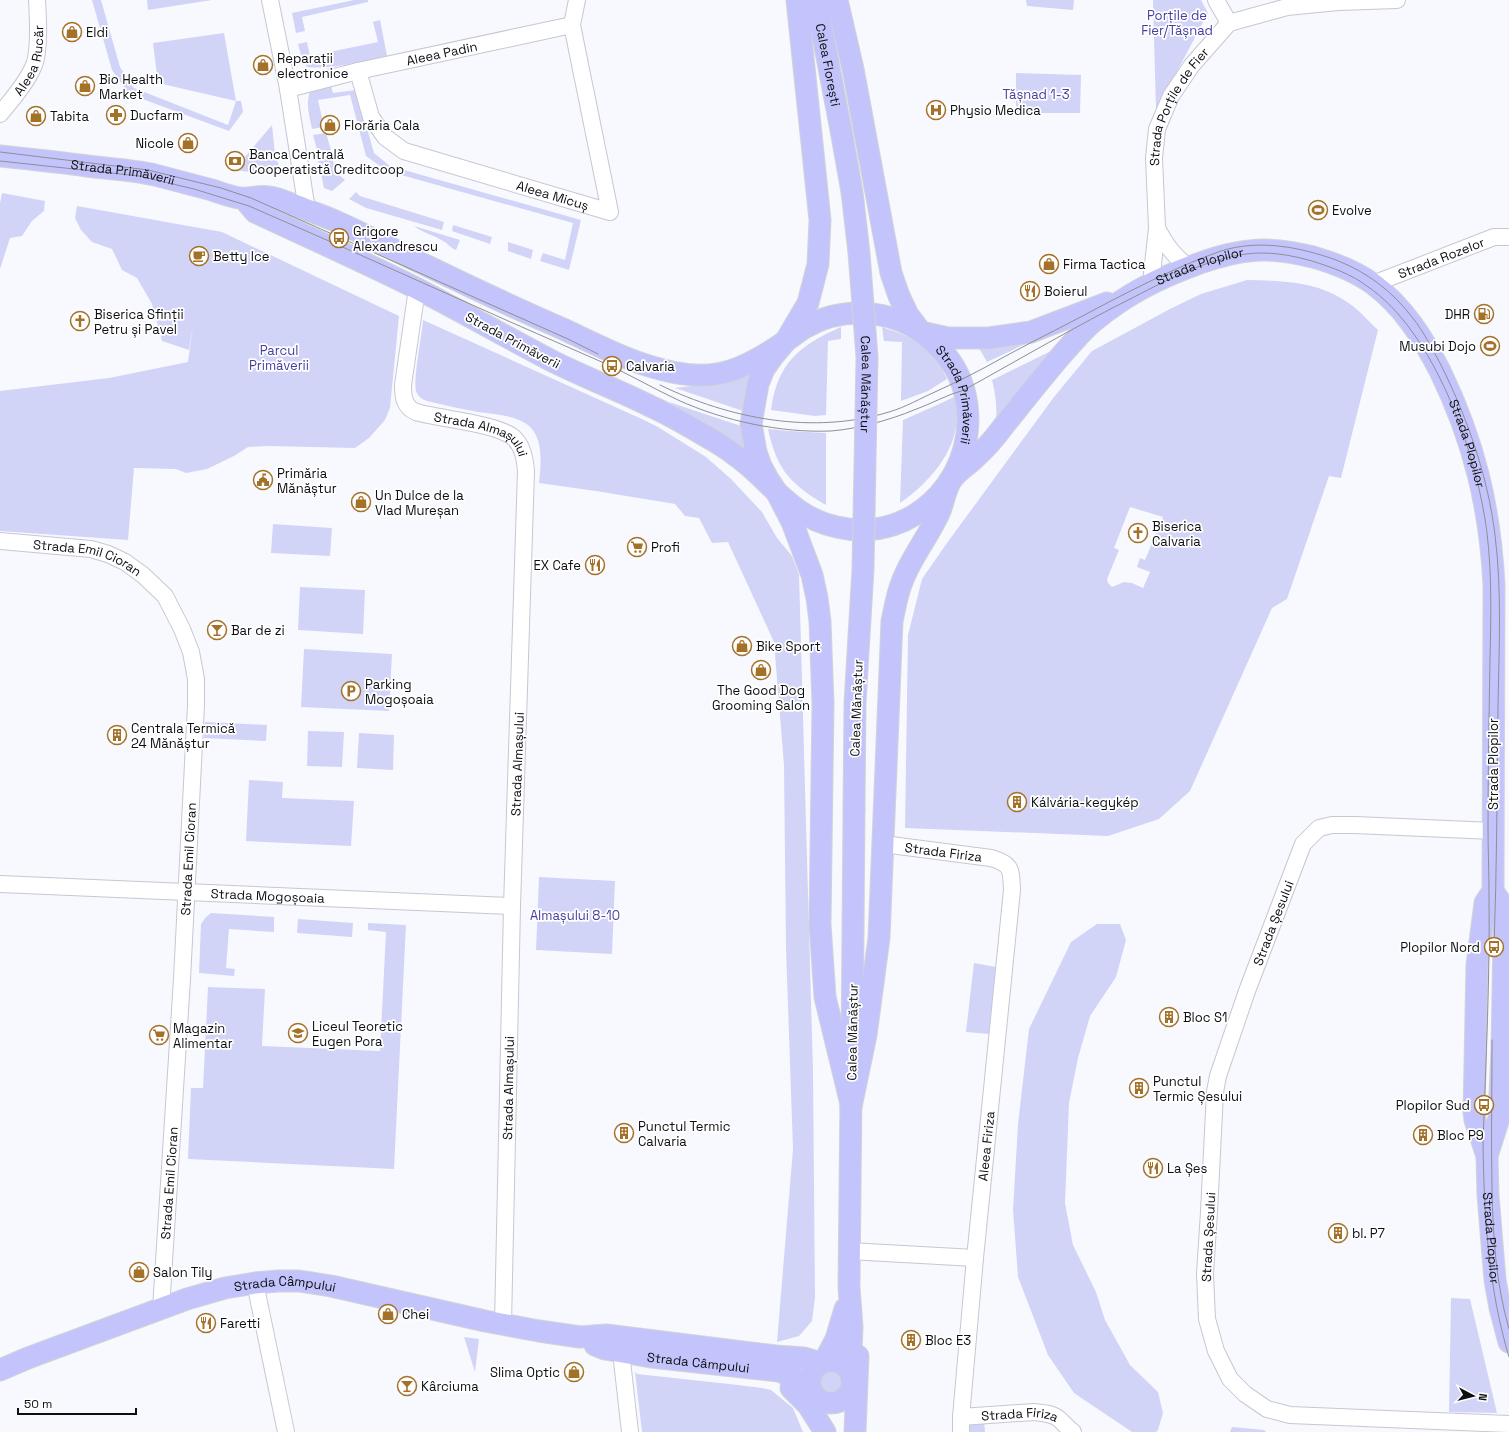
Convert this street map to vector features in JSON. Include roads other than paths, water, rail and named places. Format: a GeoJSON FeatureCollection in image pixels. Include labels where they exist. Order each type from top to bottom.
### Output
{"type":"FeatureCollection","features":[{"type":"Feature","properties":{"kind":"main road"},"geometry":{"type":"LineString","coordinates":[[785,342],[808,303],[818,264],[820,244],[820,220],[797,0]]}},
{"type":"Feature","properties":{"kind":"main road","name":"Calea Florești"},"geometry":{"type":"LineString","coordinates":[[816,0],[841,130]]}},
{"type":"Feature","properties":{"kind":"main road"},"geometry":{"type":"LineString","coordinates":[[837,0],[853,69],[891,273],[899,296],[908,315],[921,332]]}},
{"type":"Feature","properties":{"kind":"main road","name":"Calea Mănăștur"},"geometry":{"type":"LineString","coordinates":[[841,130],[852,192],[859,253],[867,357],[863,569],[855,703],[849,1269],[852,1327],[850,1373],[852,1385],[848,1396],[849,1432]]}},
{"type":"Feature","properties":{"kind":"main road","name":"Strada Primăverii"},"geometry":{"type":"LineString","coordinates":[[0,156],[137,172],[191,184],[244,199],[264,196],[332,220],[486,294],[633,361],[650,367],[701,375],[722,373],[750,363],[785,342],[807,326],[832,316],[858,312],[885,315],[909,323],[921,332],[936,344],[948,358],[955,370],[964,390],[968,412],[967,436],[962,458],[952,479],[941,493],[916,515],[889,526],[867,530],[850,530],[833,527],[802,514],[728,450],[696,430],[654,408],[556,363],[416,288],[255,212],[244,199]]}},
{"type":"Feature","properties":{"kind":"main road","name":"Strada Plopilor"},"geometry":{"type":"LineString","coordinates":[[952,479],[975,459],[993,440],[1050,367],[1077,337],[1094,321],[1127,296],[1151,282],[1230,254],[1266,249],[1283,251],[1318,259],[1347,269],[1373,284],[1390,298],[1407,318],[1424,342],[1453,398],[1467,434],[1484,493],[1493,560],[1493,891],[1503,906],[1504,936],[1499,1118],[1488,1156],[1489,1221],[1495,1280],[1500,1308],[1509,1342]]}},
{"type":"Feature","properties":{"kind":"main road","name":"Strada Plopilor"},"geometry":{"type":"LineString","coordinates":[[921,332],[948,338],[966,339],[1016,335],[1031,332],[1127,296]]}},
{"type":"Feature","properties":{"kind":"main road","name":"Strada Primăverii"},"geometry":{"type":"LineString","coordinates":[[776,491],[761,466],[756,452],[751,424],[758,384],[768,364],[785,342]]}},
{"type":"Feature","properties":{"kind":"main road"},"geometry":{"type":"LineString","coordinates":[[851,1107],[866,1035],[879,938],[892,621],[902,581],[941,510],[952,479]]}},
{"type":"Feature","properties":{"kind":"main road"},"geometry":{"type":"LineString","coordinates":[[776,491],[792,522],[812,575],[820,622],[823,704],[821,939],[825,997],[851,1107]]}},
{"type":"Feature","properties":{"kind":"main road"},"geometry":{"type":"LineString","coordinates":[[849,1269],[856,1319],[858,1351],[855,1432]]}},
{"type":"Feature","properties":{"kind":"main road","name":"Calea Mănăștur"},"geometry":{"type":"LineString","coordinates":[[834,1432],[810,1386],[810,1377],[814,1369],[822,1363],[836,1339],[841,1324],[849,1269]]}},
{"type":"Feature","properties":{"kind":"main road","name":"Strada Câmpului"},"geometry":{"type":"LineString","coordinates":[[0,1370],[28,1358],[195,1297],[255,1282],[278,1281],[299,1281],[331,1286],[503,1324],[580,1337],[606,1335],[776,1356],[804,1358],[822,1363]]}},
{"type":"Feature","properties":{"kind":"main road","name":"Strada Câmpului"},"geometry":{"type":"LineString","coordinates":[[580,1337],[604,1349],[621,1352],[651,1357],[779,1371],[794,1378],[815,1396]]}},
{"type":"Feature","properties":{"kind":"main road"},"geometry":{"type":"LineString","coordinates":[[651,1357],[672,1365],[778,1381],[796,1392],[808,1405],[825,1432]]}},
{"type":"Feature","properties":{"kind":"main road"},"geometry":{"type":"LineString","coordinates":[[822,1363],[832,1361],[839,1362],[845,1366],[850,1373]]}},
{"type":"Feature","properties":{"kind":"main road"},"geometry":{"type":"LineString","coordinates":[[815,1396],[823,1402],[831,1404],[839,1402],[848,1396]]}},
{"type":"Feature","properties":{"kind":"street","name":"Aleea Rucăr"},"geometry":{"type":"LineString","coordinates":[[0,114],[34,65],[37,50],[37,0]]}},
{"type":"Feature","properties":{"kind":"street"},"geometry":{"type":"LineString","coordinates":[[270,0],[288,89],[307,210]]}},
{"type":"Feature","properties":{"kind":"street"},"geometry":{"type":"LineString","coordinates":[[572,25],[578,0]]}},
{"type":"Feature","properties":{"kind":"street"},"geometry":{"type":"LineString","coordinates":[[1216,0],[1229,23],[1287,7],[1338,2],[1397,0]]}},
{"type":"Feature","properties":{"kind":"street","name":"Strada Porțile de Fier"},"geometry":{"type":"LineString","coordinates":[[1151,282],[1157,228],[1154,158],[1156,129],[1170,96],[1181,80],[1192,65],[1229,23]]}},
{"type":"Feature","properties":{"kind":"street","name":"Aleea Padin"},"geometry":{"type":"LineString","coordinates":[[288,89],[358,71],[572,25]]}},
{"type":"Feature","properties":{"kind":"street","name":"Aleea Micuș"},"geometry":{"type":"LineString","coordinates":[[358,71],[371,117],[385,137],[404,151],[610,212],[572,25]]}},
{"type":"Feature","properties":{"kind":"street","name":"Strada Porțile de Fier"},"geometry":{"type":"LineString","coordinates":[[1157,228],[1171,251],[1190,267]]}},
{"type":"Feature","properties":{"kind":"street","name":"Strada Rozelor"},"geometry":{"type":"LineString","coordinates":[[1373,284],[1494,237],[1507,236]]}},
{"type":"Feature","properties":{"kind":"street","name":"Strada Almașului"},"geometry":{"type":"LineString","coordinates":[[416,288],[403,385],[403,395],[406,405],[411,410],[425,415],[490,427],[513,437],[522,450],[526,471],[512,906],[503,1324]]}},
{"type":"Feature","properties":{"kind":"street","name":"Strada Emil Cioran"},"geometry":{"type":"LineString","coordinates":[[0,541],[91,549],[108,554],[125,562],[143,575],[165,596],[182,629],[191,652],[196,679],[196,705],[187,892],[161,1309]]}},
{"type":"Feature","properties":{"kind":"street","name":"Strada Șesului"},"geometry":{"type":"LineString","coordinates":[[1493,831],[1332,825],[1319,828],[1303,844],[1247,991],[1214,1092],[1205,1274],[1207,1319],[1216,1352],[1230,1378],[1245,1394],[1267,1409],[1290,1416],[1509,1424]]}},
{"type":"Feature","properties":{"kind":"street","name":"Strada Firiza"},"geometry":{"type":"LineString","coordinates":[[883,844],[991,858],[1003,862]]}},
{"type":"Feature","properties":{"kind":"street","name":"Aleea Firiza"},"geometry":{"type":"LineString","coordinates":[[961,1424],[975,1258],[1012,890],[1011,874],[1003,862]]}},
{"type":"Feature","properties":{"kind":"street","name":"Strada Mogoșoaia"},"geometry":{"type":"LineString","coordinates":[[0,884],[512,906]]}},
{"type":"Feature","properties":{"kind":"street"},"geometry":{"type":"LineString","coordinates":[[849,1269],[975,1258]]}},
{"type":"Feature","properties":{"kind":"street"},"geometry":{"type":"LineString","coordinates":[[255,1282],[286,1432]]}},
{"type":"Feature","properties":{"kind":"street"},"geometry":{"type":"LineString","coordinates":[[621,1352],[630,1432]]}},
{"type":"Feature","properties":{"kind":"street","name":"Strada Firiza"},"geometry":{"type":"LineString","coordinates":[[961,1424],[1034,1412],[1045,1413],[1059,1419],[1063,1425],[1073,1432]]}},
{"type":"Feature","properties":{"kind":"tram line"},"geometry":{"type":"LineString","coordinates":[[0,152],[148,170],[221,188],[251,198],[568,339],[598,354]]}},
{"type":"Feature","properties":{"kind":"tram line"},"geometry":{"type":"LineString","coordinates":[[0,161],[139,176],[194,189],[249,206],[606,364],[678,400],[733,420],[773,428],[792,430],[831,431],[884,421],[905,414],[964,390],[1091,319],[1161,283],[1217,260],[1254,253],[1279,254],[1312,261],[1341,271],[1367,286],[1391,307],[1413,333],[1432,364],[1449,397],[1463,432],[1474,468],[1487,533],[1491,596],[1488,806],[1489,956],[1483,1142],[1488,1250],[1496,1304],[1509,1357]]}},
{"type":"Feature","properties":{"kind":"tram line"},"geometry":{"type":"LineString","coordinates":[[660,385],[715,407],[743,415],[772,420],[802,423],[860,419],[901,408],[970,375],[1149,282],[1192,262],[1235,247],[1265,245],[1308,251],[1336,260],[1368,276],[1396,299],[1412,317],[1442,367],[1460,407],[1476,449],[1492,513],[1499,577],[1500,620],[1494,948]]}},
{"type":"Feature","properties":{"kind":"tram line"},"geometry":{"type":"LineString","coordinates":[[1492,1040],[1493,1225],[1498,1278],[1509,1329]]}},
{"type":"Feature","properties":{"kind":"place","name":"Eldi"},"geometry":{"type":"Point","coordinates":[72,32]}},
{"type":"Feature","properties":{"kind":"place","name":"Reparații electronice"},"geometry":{"type":"Point","coordinates":[263,65]}},
{"type":"Feature","properties":{"kind":"place","name":"Bio Health Market"},"geometry":{"type":"Point","coordinates":[85,86]}},
{"type":"Feature","properties":{"kind":"place","name":"Physio Medica"},"geometry":{"type":"Point","coordinates":[936,110]}},
{"type":"Feature","properties":{"kind":"place","name":"Ducfarm"},"geometry":{"type":"Point","coordinates":[116,115]}},
{"type":"Feature","properties":{"kind":"place","name":"Tabita"},"geometry":{"type":"Point","coordinates":[36,116]}},
{"type":"Feature","properties":{"kind":"place","name":"Florăria Cala"},"geometry":{"type":"Point","coordinates":[330,125]}},
{"type":"Feature","properties":{"kind":"place","name":"Nicole"},"geometry":{"type":"Point","coordinates":[188,143]}},
{"type":"Feature","properties":{"kind":"place","name":"Banca Centrală Cooperatistă Creditcoop"},"geometry":{"type":"Point","coordinates":[235,161]}},
{"type":"Feature","properties":{"kind":"place","name":"Evolve"},"geometry":{"type":"Point","coordinates":[1318,210]}},
{"type":"Feature","properties":{"kind":"place","name":"Grigore Alexandrescu"},"geometry":{"type":"Point","coordinates":[339,238]}},
{"type":"Feature","properties":{"kind":"place","name":"Betty Ice"},"geometry":{"type":"Point","coordinates":[199,256]}},
{"type":"Feature","properties":{"kind":"place","name":"Firma Tactica"},"geometry":{"type":"Point","coordinates":[1049,264]}},
{"type":"Feature","properties":{"kind":"place","name":"Boierul"},"geometry":{"type":"Point","coordinates":[1030,291]}},
{"type":"Feature","properties":{"kind":"place","name":"DHR"},"geometry":{"type":"Point","coordinates":[1484,314]}},
{"type":"Feature","properties":{"kind":"place","name":"Biserica Sfinții Petru și Pavel"},"geometry":{"type":"Point","coordinates":[80,321]}},
{"type":"Feature","properties":{"kind":"place","name":"Musubi Dojo"},"geometry":{"type":"Point","coordinates":[1490,346]}},
{"type":"Feature","properties":{"kind":"place","name":"Calvaria"},"geometry":{"type":"Point","coordinates":[612,366]}},
{"type":"Feature","properties":{"kind":"place","name":"Primăria Mănăștur"},"geometry":{"type":"Point","coordinates":[263,480]}},
{"type":"Feature","properties":{"kind":"place","name":"Un Dulce de la Vlad Mureșan"},"geometry":{"type":"Point","coordinates":[361,502]}},
{"type":"Feature","properties":{"kind":"place","name":"Biserica Calvaria"},"geometry":{"type":"Point","coordinates":[1138,533]}},
{"type":"Feature","properties":{"kind":"place","name":"Profi"},"geometry":{"type":"Point","coordinates":[637,547]}},
{"type":"Feature","properties":{"kind":"place","name":"EX Cafe"},"geometry":{"type":"Point","coordinates":[595,565]}},
{"type":"Feature","properties":{"kind":"place","name":"Bar de zi"},"geometry":{"type":"Point","coordinates":[217,630]}},
{"type":"Feature","properties":{"kind":"place","name":"Bike Sport"},"geometry":{"type":"Point","coordinates":[742,646]}},
{"type":"Feature","properties":{"kind":"place","name":"The Good Dog Grooming Salon"},"geometry":{"type":"Point","coordinates":[761,670]}},
{"type":"Feature","properties":{"kind":"place","name":"Parking Mogoșoaia"},"geometry":{"type":"Point","coordinates":[351,691]}},
{"type":"Feature","properties":{"kind":"place","name":"Centrala Termică 24 Mănăștur"},"geometry":{"type":"Point","coordinates":[117,735]}},
{"type":"Feature","properties":{"kind":"place","name":"Kálvária-kegykép"},"geometry":{"type":"Point","coordinates":[1017,802]}},
{"type":"Feature","properties":{"kind":"place","name":"Plopilor Nord"},"geometry":{"type":"Point","coordinates":[1494,947]}},
{"type":"Feature","properties":{"kind":"place","name":"Bloc S1"},"geometry":{"type":"Point","coordinates":[1169,1017]}},
{"type":"Feature","properties":{"kind":"place","name":"Liceul Teoretic Eugen Pora"},"geometry":{"type":"Point","coordinates":[298,1033]}},
{"type":"Feature","properties":{"kind":"place","name":"Magazin Alimentar"},"geometry":{"type":"Point","coordinates":[159,1035]}},
{"type":"Feature","properties":{"kind":"place","name":"Punctul Termic Șesului"},"geometry":{"type":"Point","coordinates":[1139,1088]}},
{"type":"Feature","properties":{"kind":"place","name":"Plopilor Sud"},"geometry":{"type":"Point","coordinates":[1484,1105]}},
{"type":"Feature","properties":{"kind":"place","name":"Punctul Termic Calvaria"},"geometry":{"type":"Point","coordinates":[624,1133]}},
{"type":"Feature","properties":{"kind":"place","name":"Bloc P9"},"geometry":{"type":"Point","coordinates":[1423,1135]}},
{"type":"Feature","properties":{"kind":"place","name":"La Șes"},"geometry":{"type":"Point","coordinates":[1153,1168]}},
{"type":"Feature","properties":{"kind":"place","name":"bl. P7"},"geometry":{"type":"Point","coordinates":[1338,1233]}},
{"type":"Feature","properties":{"kind":"place","name":"Salon Tily"},"geometry":{"type":"Point","coordinates":[139,1272]}},
{"type":"Feature","properties":{"kind":"place","name":"Chei"},"geometry":{"type":"Point","coordinates":[388,1314]}},
{"type":"Feature","properties":{"kind":"place","name":"Faretti"},"geometry":{"type":"Point","coordinates":[206,1323]}},
{"type":"Feature","properties":{"kind":"place","name":"Bloc E3"},"geometry":{"type":"Point","coordinates":[911,1340]}},
{"type":"Feature","properties":{"kind":"place","name":"Slima Optic"},"geometry":{"type":"Point","coordinates":[574,1372]}},
{"type":"Feature","properties":{"kind":"place","name":"Kârciuma"},"geometry":{"type":"Point","coordinates":[407,1386]}},
{"type":"Feature","properties":{"kind":"park label","name":"Porțile de Fier/Tășnad"},"geometry":{"type":"Point","coordinates":[1177,22]}},
{"type":"Feature","properties":{"kind":"park label","name":"Tășnad 1-3"},"geometry":{"type":"Point","coordinates":[1036,94]}},
{"type":"Feature","properties":{"kind":"park label","name":"Parcul Primăverii"},"geometry":{"type":"Point","coordinates":[279,358]}},
{"type":"Feature","properties":{"kind":"park label","name":"Almașului 8-10"},"geometry":{"type":"Point","coordinates":[575,915]}}]}
